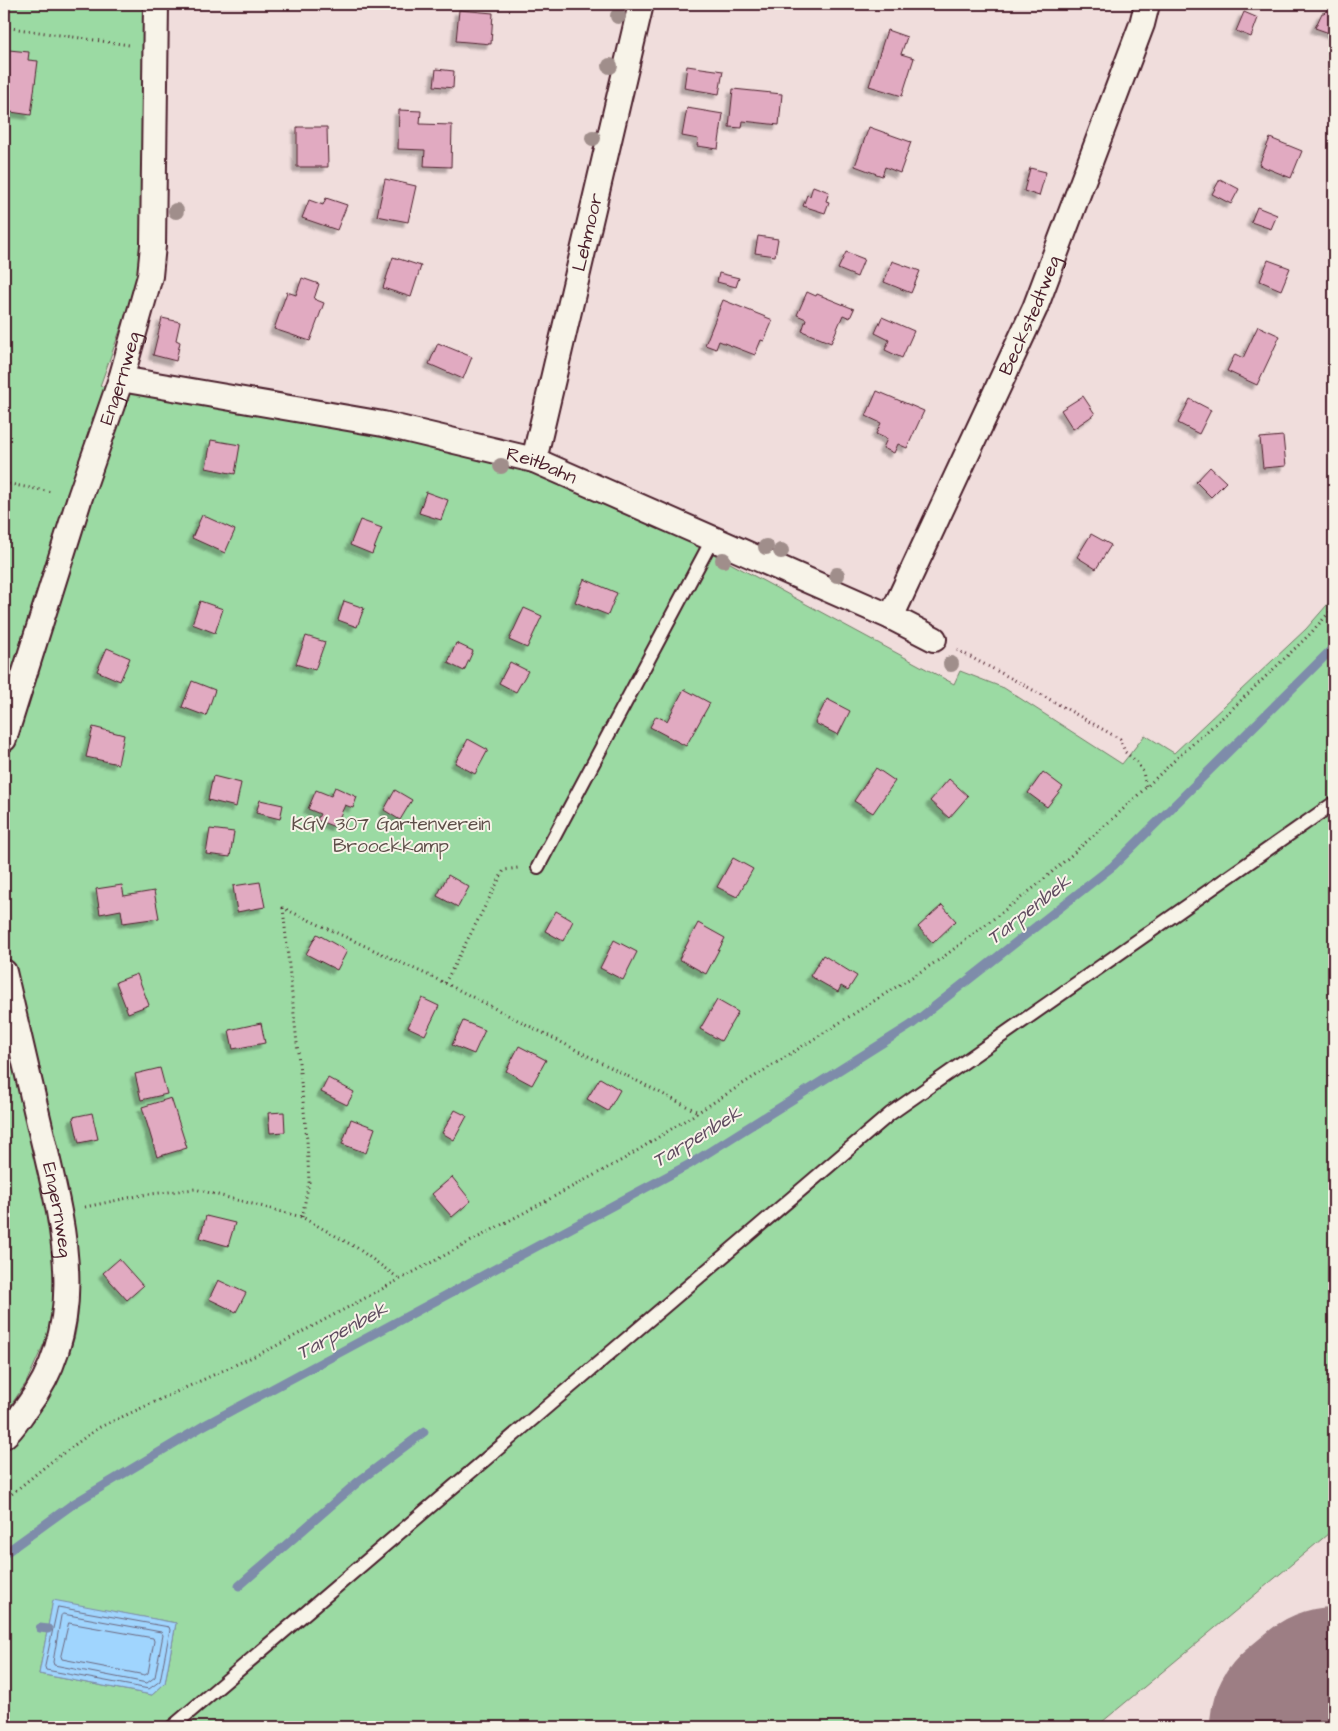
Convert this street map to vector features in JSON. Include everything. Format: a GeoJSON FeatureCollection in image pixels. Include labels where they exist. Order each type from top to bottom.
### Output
{"type":"FeatureCollection","features":[{"type":"Feature","properties":{"kind":"street","name":"Engernweg"},"geometry":{"type":"LineString","coordinates":[[4,739],[80,497],[121,379],[150,276],[153,245],[156,4]]}},
{"type":"Feature","properties":{"kind":"street","name":"Lehmoor"},"geometry":{"type":"LineString","coordinates":[[534,460],[641,4]]}},
{"type":"Feature","properties":{"kind":"street","name":"Beckstedtweg"},"geometry":{"type":"LineString","coordinates":[[891,617],[1035,308],[1142,24],[1147,4]]}},
{"type":"Feature","properties":{"kind":"street","name":"Reitbahn"},"geometry":{"type":"LineString","coordinates":[[121,379],[383,424],[534,460],[891,617],[934,639]]}},
{"type":"Feature","properties":{"kind":"street","name":"Engernweg"},"geometry":{"type":"LineString","coordinates":[[4,972],[60,1213],[67,1264],[66,1296],[60,1340],[40,1391],[4,1436]]}},
{"type":"Feature","properties":{"kind":"lane"},"geometry":{"type":"LineString","coordinates":[[538,866],[713,538]]}},
{"type":"Feature","properties":{"kind":"lane"},"geometry":{"type":"LineString","coordinates":[[172,1727],[890,1114],[1334,803]]}},
{"type":"Feature","properties":{"kind":"path"},"geometry":{"type":"LineString","coordinates":[[4,27],[125,45],[155,45]]}},
{"type":"Feature","properties":{"kind":"path"},"geometry":{"type":"LineString","coordinates":[[4,483],[80,497]]}},
{"type":"Feature","properties":{"kind":"path"},"geometry":{"type":"LineString","coordinates":[[4,1500],[51,1462],[98,1428],[274,1347],[624,1159],[942,958],[1035,886],[1118,814],[1232,709],[1310,634],[1334,607]]}},
{"type":"Feature","properties":{"kind":"path"},"geometry":{"type":"LineString","coordinates":[[934,639],[1024,685],[1120,739],[1125,752],[1136,761],[1143,772],[1146,787]]}},
{"type":"Feature","properties":{"kind":"path"},"geometry":{"type":"LineString","coordinates":[[445,983],[504,870],[538,866]]}},
{"type":"Feature","properties":{"kind":"path"},"geometry":{"type":"LineString","coordinates":[[302,1217],[309,1182],[307,1140],[283,908],[445,983],[698,1112]]}},
{"type":"Feature","properties":{"kind":"path"},"geometry":{"type":"LineString","coordinates":[[60,1213],[142,1195],[195,1189],[302,1217],[357,1248],[401,1280]]}},
{"type":"Feature","properties":{"kind":"green space","name":"KGV 307 Gartenverein Broockkamp"},"geometry":{"type":"Polygon","coordinates":[[[4,4],[149,4],[149,250],[100,386],[411,440],[557,480],[693,543],[954,684],[960,671],[1004,688],[1122,764],[1145,735],[1174,753],[1306,629],[1334,597],[1334,1529],[1096,1727],[4,1727],[4,1452],[26,1430],[46,1402],[62,1372],[74,1338],[79,1308],[56,1302],[47,1337],[26,1383],[4,1415],[4,4]],[[53,1601],[39,1674],[152,1695],[165,1683],[176,1623],[53,1601]]]}},
{"type":"Feature","properties":{"kind":"water"},"geometry":{"type":"Polygon","coordinates":[[[53,1600],[176,1623],[165,1683],[152,1695],[39,1674],[53,1600]]]}},
{"type":"Feature","properties":{"kind":"building"},"geometry":{"type":"Polygon","coordinates":[[[1333,4],[1334,29],[1332,34],[1315,28],[1322,13],[1333,4]]]}},
{"type":"Feature","properties":{"kind":"building"},"geometry":{"type":"Polygon","coordinates":[[[459,10],[493,13],[491,44],[456,41],[459,10]]]}},
{"type":"Feature","properties":{"kind":"building"},"geometry":{"type":"Polygon","coordinates":[[[1244,12],[1258,18],[1251,37],[1236,31],[1244,12]]]}},
{"type":"Feature","properties":{"kind":"building"},"geometry":{"type":"Polygon","coordinates":[[[887,30],[907,37],[901,54],[914,58],[902,96],[869,86],[887,30]]]}},
{"type":"Feature","properties":{"kind":"building"},"geometry":{"type":"Polygon","coordinates":[[[9,50],[29,52],[28,60],[38,61],[31,115],[4,111],[4,92],[9,50]]]}},
{"type":"Feature","properties":{"kind":"building"},"geometry":{"type":"Polygon","coordinates":[[[687,66],[723,71],[719,94],[684,88],[687,66]]]}},
{"type":"Feature","properties":{"kind":"building"},"geometry":{"type":"Polygon","coordinates":[[[436,69],[454,71],[453,88],[434,86],[436,69]]]}},
{"type":"Feature","properties":{"kind":"building"},"geometry":{"type":"Polygon","coordinates":[[[733,89],[782,94],[779,125],[743,121],[742,128],[729,127],[733,89]]]}},
{"type":"Feature","properties":{"kind":"building"},"geometry":{"type":"Polygon","coordinates":[[[687,108],[723,114],[718,149],[697,146],[698,139],[682,136],[687,108]]]}},
{"type":"Feature","properties":{"kind":"building"},"geometry":{"type":"Polygon","coordinates":[[[399,110],[421,111],[420,124],[452,125],[451,167],[424,166],[425,150],[398,149],[399,110]]]}},
{"type":"Feature","properties":{"kind":"building"},"geometry":{"type":"Polygon","coordinates":[[[297,127],[327,127],[328,167],[297,167],[297,127]]]}},
{"type":"Feature","properties":{"kind":"building"},"geometry":{"type":"Polygon","coordinates":[[[869,127],[911,142],[900,173],[885,167],[882,176],[855,166],[869,127]]]}},
{"type":"Feature","properties":{"kind":"building"},"geometry":{"type":"Polygon","coordinates":[[[1270,138],[1302,151],[1291,178],[1259,165],[1270,138]]]}},
{"type":"Feature","properties":{"kind":"building"},"geometry":{"type":"Polygon","coordinates":[[[1030,168],[1046,172],[1039,196],[1024,191],[1030,168]]]}},
{"type":"Feature","properties":{"kind":"building"},"geometry":{"type":"Polygon","coordinates":[[[385,179],[416,186],[408,222],[377,216],[385,179]]]}},
{"type":"Feature","properties":{"kind":"building"},"geometry":{"type":"Polygon","coordinates":[[[1220,179],[1239,189],[1231,204],[1212,194],[1220,179]]]}},
{"type":"Feature","properties":{"kind":"building"},"geometry":{"type":"Polygon","coordinates":[[[813,186],[829,192],[826,201],[829,202],[825,213],[803,206],[807,195],[810,196],[813,186]]]}},
{"type":"Feature","properties":{"kind":"building"},"geometry":{"type":"Polygon","coordinates":[[[326,198],[347,205],[337,230],[302,218],[309,200],[323,205],[326,198]]]}},
{"type":"Feature","properties":{"kind":"building"},"geometry":{"type":"Polygon","coordinates":[[[1257,207],[1277,215],[1271,229],[1251,222],[1257,207]]]}},
{"type":"Feature","properties":{"kind":"building"},"geometry":{"type":"Polygon","coordinates":[[[758,236],[778,239],[775,256],[755,253],[758,236]]]}},
{"type":"Feature","properties":{"kind":"building"},"geometry":{"type":"Polygon","coordinates":[[[846,252],[864,259],[857,277],[838,269],[846,252]]]}},
{"type":"Feature","properties":{"kind":"building"},"geometry":{"type":"Polygon","coordinates":[[[393,257],[421,266],[411,297],[383,288],[393,257]]]}},
{"type":"Feature","properties":{"kind":"building"},"geometry":{"type":"Polygon","coordinates":[[[1268,260],[1290,268],[1281,290],[1260,281],[1268,260]]]}},
{"type":"Feature","properties":{"kind":"building"},"geometry":{"type":"Polygon","coordinates":[[[892,261],[920,271],[911,293],[884,282],[892,261]]]}},
{"type":"Feature","properties":{"kind":"building"},"geometry":{"type":"Polygon","coordinates":[[[719,273],[739,278],[736,287],[717,282],[719,273]]]}},
{"type":"Feature","properties":{"kind":"building"},"geometry":{"type":"Polygon","coordinates":[[[302,278],[319,284],[314,299],[324,303],[310,341],[274,329],[287,292],[296,295],[302,278]]]}},
{"type":"Feature","properties":{"kind":"building"},"geometry":{"type":"Polygon","coordinates":[[[807,292],[816,296],[817,294],[854,309],[850,318],[843,315],[831,343],[802,331],[806,319],[797,315],[807,292]]]}},
{"type":"Feature","properties":{"kind":"building"},"geometry":{"type":"Polygon","coordinates":[[[723,300],[773,320],[764,341],[761,340],[755,355],[719,341],[716,349],[705,345],[723,300]]]}},
{"type":"Feature","properties":{"kind":"building"},"geometry":{"type":"Polygon","coordinates":[[[882,317],[914,331],[902,358],[885,350],[889,340],[875,333],[882,317]]]}},
{"type":"Feature","properties":{"kind":"building"},"geometry":{"type":"Polygon","coordinates":[[[162,318],[180,322],[176,340],[180,342],[176,361],[153,355],[162,318]]]}},
{"type":"Feature","properties":{"kind":"building"},"geometry":{"type":"Polygon","coordinates":[[[1258,326],[1280,336],[1257,385],[1227,371],[1235,354],[1243,358],[1258,326]]]}},
{"type":"Feature","properties":{"kind":"building"},"geometry":{"type":"Polygon","coordinates":[[[438,343],[472,357],[463,379],[429,364],[438,343]]]}},
{"type":"Feature","properties":{"kind":"building"},"geometry":{"type":"Polygon","coordinates":[[[877,391],[924,411],[907,448],[898,444],[894,453],[883,448],[887,439],[876,434],[881,423],[866,416],[877,391]]]}},
{"type":"Feature","properties":{"kind":"building"},"geometry":{"type":"Polygon","coordinates":[[[1083,396],[1095,414],[1073,429],[1061,410],[1083,396]]]}},
{"type":"Feature","properties":{"kind":"building"},"geometry":{"type":"Polygon","coordinates":[[[1190,399],[1211,410],[1199,434],[1178,423],[1190,399]]]}},
{"type":"Feature","properties":{"kind":"building"},"geometry":{"type":"Polygon","coordinates":[[[1283,436],[1286,466],[1263,468],[1260,438],[1283,436]]]}},
{"type":"Feature","properties":{"kind":"building"},"geometry":{"type":"Polygon","coordinates":[[[211,440],[240,445],[235,474],[206,468],[211,440]]]}},
{"type":"Feature","properties":{"kind":"building"},"geometry":{"type":"Polygon","coordinates":[[[1210,467],[1226,482],[1211,497],[1196,482],[1210,467]]]}},
{"type":"Feature","properties":{"kind":"building"},"geometry":{"type":"Polygon","coordinates":[[[426,492],[448,500],[441,520],[419,513],[426,492]]]}},
{"type":"Feature","properties":{"kind":"building"},"geometry":{"type":"Polygon","coordinates":[[[202,515],[235,530],[225,553],[192,538],[202,515]]]}},
{"type":"Feature","properties":{"kind":"building"},"geometry":{"type":"Polygon","coordinates":[[[360,520],[382,528],[372,554],[350,545],[360,520]]]}},
{"type":"Feature","properties":{"kind":"building"},"geometry":{"type":"Polygon","coordinates":[[[1091,534],[1111,545],[1096,569],[1077,557],[1091,534]]]}},
{"type":"Feature","properties":{"kind":"building"},"geometry":{"type":"Polygon","coordinates":[[[584,579],[617,593],[608,615],[575,602],[584,579]]]}},
{"type":"Feature","properties":{"kind":"building"},"geometry":{"type":"Polygon","coordinates":[[[200,601],[223,609],[215,633],[192,624],[200,601]]]}},
{"type":"Feature","properties":{"kind":"building"},"geometry":{"type":"Polygon","coordinates":[[[344,601],[364,608],[357,627],[338,620],[344,601]]]}},
{"type":"Feature","properties":{"kind":"building"},"geometry":{"type":"Polygon","coordinates":[[[524,608],[542,616],[527,648],[509,640],[524,608]]]}},
{"type":"Feature","properties":{"kind":"building"},"geometry":{"type":"Polygon","coordinates":[[[306,636],[325,642],[315,670],[296,664],[306,636]]]}},
{"type":"Feature","properties":{"kind":"building"},"geometry":{"type":"Polygon","coordinates":[[[456,643],[473,651],[464,671],[448,663],[456,643]]]}},
{"type":"Feature","properties":{"kind":"building"},"geometry":{"type":"Polygon","coordinates":[[[107,648],[130,658],[120,681],[97,671],[107,648]]]}},
{"type":"Feature","properties":{"kind":"building"},"geometry":{"type":"Polygon","coordinates":[[[510,662],[528,671],[516,692],[499,683],[510,662]]]}},
{"type":"Feature","properties":{"kind":"building"},"geometry":{"type":"Polygon","coordinates":[[[192,681],[215,690],[206,716],[182,707],[192,681]]]}},
{"type":"Feature","properties":{"kind":"building"},"geometry":{"type":"Polygon","coordinates":[[[684,689],[710,703],[686,746],[650,727],[656,716],[667,721],[684,689]]]}},
{"type":"Feature","properties":{"kind":"building"},"geometry":{"type":"Polygon","coordinates":[[[827,699],[850,711],[838,735],[815,723],[827,699]]]}},
{"type":"Feature","properties":{"kind":"building"},"geometry":{"type":"Polygon","coordinates":[[[93,727],[124,735],[118,764],[86,757],[93,727]]]}},
{"type":"Feature","properties":{"kind":"building"},"geometry":{"type":"Polygon","coordinates":[[[468,739],[488,750],[475,774],[455,763],[468,739]]]}},
{"type":"Feature","properties":{"kind":"building"},"geometry":{"type":"Polygon","coordinates":[[[876,768],[895,781],[873,813],[854,801],[876,768]]]}},
{"type":"Feature","properties":{"kind":"building"},"geometry":{"type":"Polygon","coordinates":[[[1043,772],[1063,787],[1047,807],[1028,793],[1043,772]]]}},
{"type":"Feature","properties":{"kind":"building"},"geometry":{"type":"Polygon","coordinates":[[[213,776],[241,783],[236,807],[208,800],[213,776]]]}},
{"type":"Feature","properties":{"kind":"building"},"geometry":{"type":"Polygon","coordinates":[[[949,779],[968,796],[949,818],[930,801],[949,779]]]}},
{"type":"Feature","properties":{"kind":"building"},"geometry":{"type":"Polygon","coordinates":[[[335,787],[357,797],[353,808],[345,805],[335,827],[317,820],[320,814],[308,809],[316,790],[331,796],[335,787]]]}},
{"type":"Feature","properties":{"kind":"building"},"geometry":{"type":"Polygon","coordinates":[[[395,790],[412,800],[400,820],[384,810],[395,790]]]}},
{"type":"Feature","properties":{"kind":"building"},"geometry":{"type":"Polygon","coordinates":[[[260,800],[283,805],[280,819],[256,813],[260,800]]]}},
{"type":"Feature","properties":{"kind":"building"},"geometry":{"type":"Polygon","coordinates":[[[210,829],[234,832],[230,857],[206,854],[210,829]]]}},
{"type":"Feature","properties":{"kind":"building"},"geometry":{"type":"Polygon","coordinates":[[[733,858],[753,869],[737,897],[717,887],[733,858]]]}},
{"type":"Feature","properties":{"kind":"building"},"geometry":{"type":"Polygon","coordinates":[[[448,875],[469,887],[458,907],[437,896],[448,875]]]}},
{"type":"Feature","properties":{"kind":"building"},"geometry":{"type":"Polygon","coordinates":[[[260,882],[265,907],[237,912],[233,886],[260,882]]]}},
{"type":"Feature","properties":{"kind":"building"},"geometry":{"type":"Polygon","coordinates":[[[122,885],[124,896],[154,891],[159,918],[123,923],[121,910],[100,914],[96,889],[122,885]]]}},
{"type":"Feature","properties":{"kind":"building"},"geometry":{"type":"Polygon","coordinates":[[[942,905],[956,921],[933,943],[918,927],[942,905]]]}},
{"type":"Feature","properties":{"kind":"building"},"geometry":{"type":"Polygon","coordinates":[[[556,911],[573,921],[563,941],[545,931],[556,911]]]}},
{"type":"Feature","properties":{"kind":"building"},"geometry":{"type":"Polygon","coordinates":[[[698,923],[725,938],[706,974],[679,959],[698,923]]]}},
{"type":"Feature","properties":{"kind":"building"},"geometry":{"type":"Polygon","coordinates":[[[317,934],[347,951],[337,970],[306,954],[317,934]]]}},
{"type":"Feature","properties":{"kind":"building"},"geometry":{"type":"Polygon","coordinates":[[[614,940],[637,952],[623,980],[600,968],[614,940]]]}},
{"type":"Feature","properties":{"kind":"building"},"geometry":{"type":"Polygon","coordinates":[[[823,955],[857,976],[848,990],[841,986],[838,992],[810,976],[823,955]]]}},
{"type":"Feature","properties":{"kind":"building"},"geometry":{"type":"Polygon","coordinates":[[[137,974],[149,1005],[128,1013],[116,982],[137,974]]]}},
{"type":"Feature","properties":{"kind":"building"},"geometry":{"type":"Polygon","coordinates":[[[422,998],[439,1006],[425,1035],[408,1027],[422,998]]]}},
{"type":"Feature","properties":{"kind":"building"},"geometry":{"type":"Polygon","coordinates":[[[717,1000],[738,1012],[721,1041],[700,1029],[717,1000]]]}},
{"type":"Feature","properties":{"kind":"building"},"geometry":{"type":"Polygon","coordinates":[[[463,1021],[485,1030],[474,1054],[452,1045],[463,1021]]]}},
{"type":"Feature","properties":{"kind":"building"},"geometry":{"type":"Polygon","coordinates":[[[261,1023],[265,1043],[233,1049],[229,1030],[261,1023]]]}},
{"type":"Feature","properties":{"kind":"building"},"geometry":{"type":"Polygon","coordinates":[[[519,1046],[546,1060],[532,1085],[506,1071],[519,1046]]]}},
{"type":"Feature","properties":{"kind":"building"},"geometry":{"type":"Polygon","coordinates":[[[160,1068],[167,1094],[141,1100],[135,1074],[160,1068]]]}},
{"type":"Feature","properties":{"kind":"building"},"geometry":{"type":"Polygon","coordinates":[[[328,1078],[354,1092],[347,1105],[321,1092],[328,1078]]]}},
{"type":"Feature","properties":{"kind":"building"},"geometry":{"type":"Polygon","coordinates":[[[600,1078],[620,1090],[608,1111],[587,1099],[600,1078]]]}},
{"type":"Feature","properties":{"kind":"building"},"geometry":{"type":"Polygon","coordinates":[[[171,1098],[187,1148],[157,1157],[142,1107],[171,1098]]]}},
{"type":"Feature","properties":{"kind":"building"},"geometry":{"type":"Polygon","coordinates":[[[455,1110],[467,1116],[454,1140],[442,1133],[455,1110]]]}},
{"type":"Feature","properties":{"kind":"building"},"geometry":{"type":"Polygon","coordinates":[[[284,1112],[285,1132],[270,1133],[268,1113],[284,1112]]]}},
{"type":"Feature","properties":{"kind":"building"},"geometry":{"type":"Polygon","coordinates":[[[92,1113],[98,1139],[79,1143],[73,1117],[92,1113]]]}},
{"type":"Feature","properties":{"kind":"building"},"geometry":{"type":"Polygon","coordinates":[[[351,1119],[375,1128],[366,1153],[342,1144],[351,1119]]]}},
{"type":"Feature","properties":{"kind":"building"},"geometry":{"type":"Polygon","coordinates":[[[452,1177],[471,1201],[452,1217],[432,1194],[452,1177]]]}},
{"type":"Feature","properties":{"kind":"building"},"geometry":{"type":"Polygon","coordinates":[[[206,1216],[235,1223],[228,1246],[200,1238],[206,1216]]]}},
{"type":"Feature","properties":{"kind":"building"},"geometry":{"type":"Polygon","coordinates":[[[119,1259],[143,1286],[127,1300],[103,1273],[119,1259]]]}},
{"type":"Feature","properties":{"kind":"building"},"geometry":{"type":"Polygon","coordinates":[[[218,1280],[246,1293],[236,1312],[209,1299],[218,1280]]]}},
{"type":"Feature","properties":{"kind":"waterway","name":"Tarpenbek"},"geometry":{"type":"LineString","coordinates":[[4,1554],[73,1504],[203,1426],[690,1164],[911,1025],[1113,866],[1334,647]]}},
{"type":"Feature","properties":{"kind":"waterway"},"geometry":{"type":"LineString","coordinates":[[239,1586],[359,1481],[424,1432]]}},
{"type":"Feature","properties":{"kind":"waterway"},"geometry":{"type":"LineString","coordinates":[[40,1628],[48,1629]]}},
{"type":"Feature","properties":{"kind":"runway"},"geometry":{"type":"LineString","coordinates":[[1311,1727],[1334,1708]]}}]}
